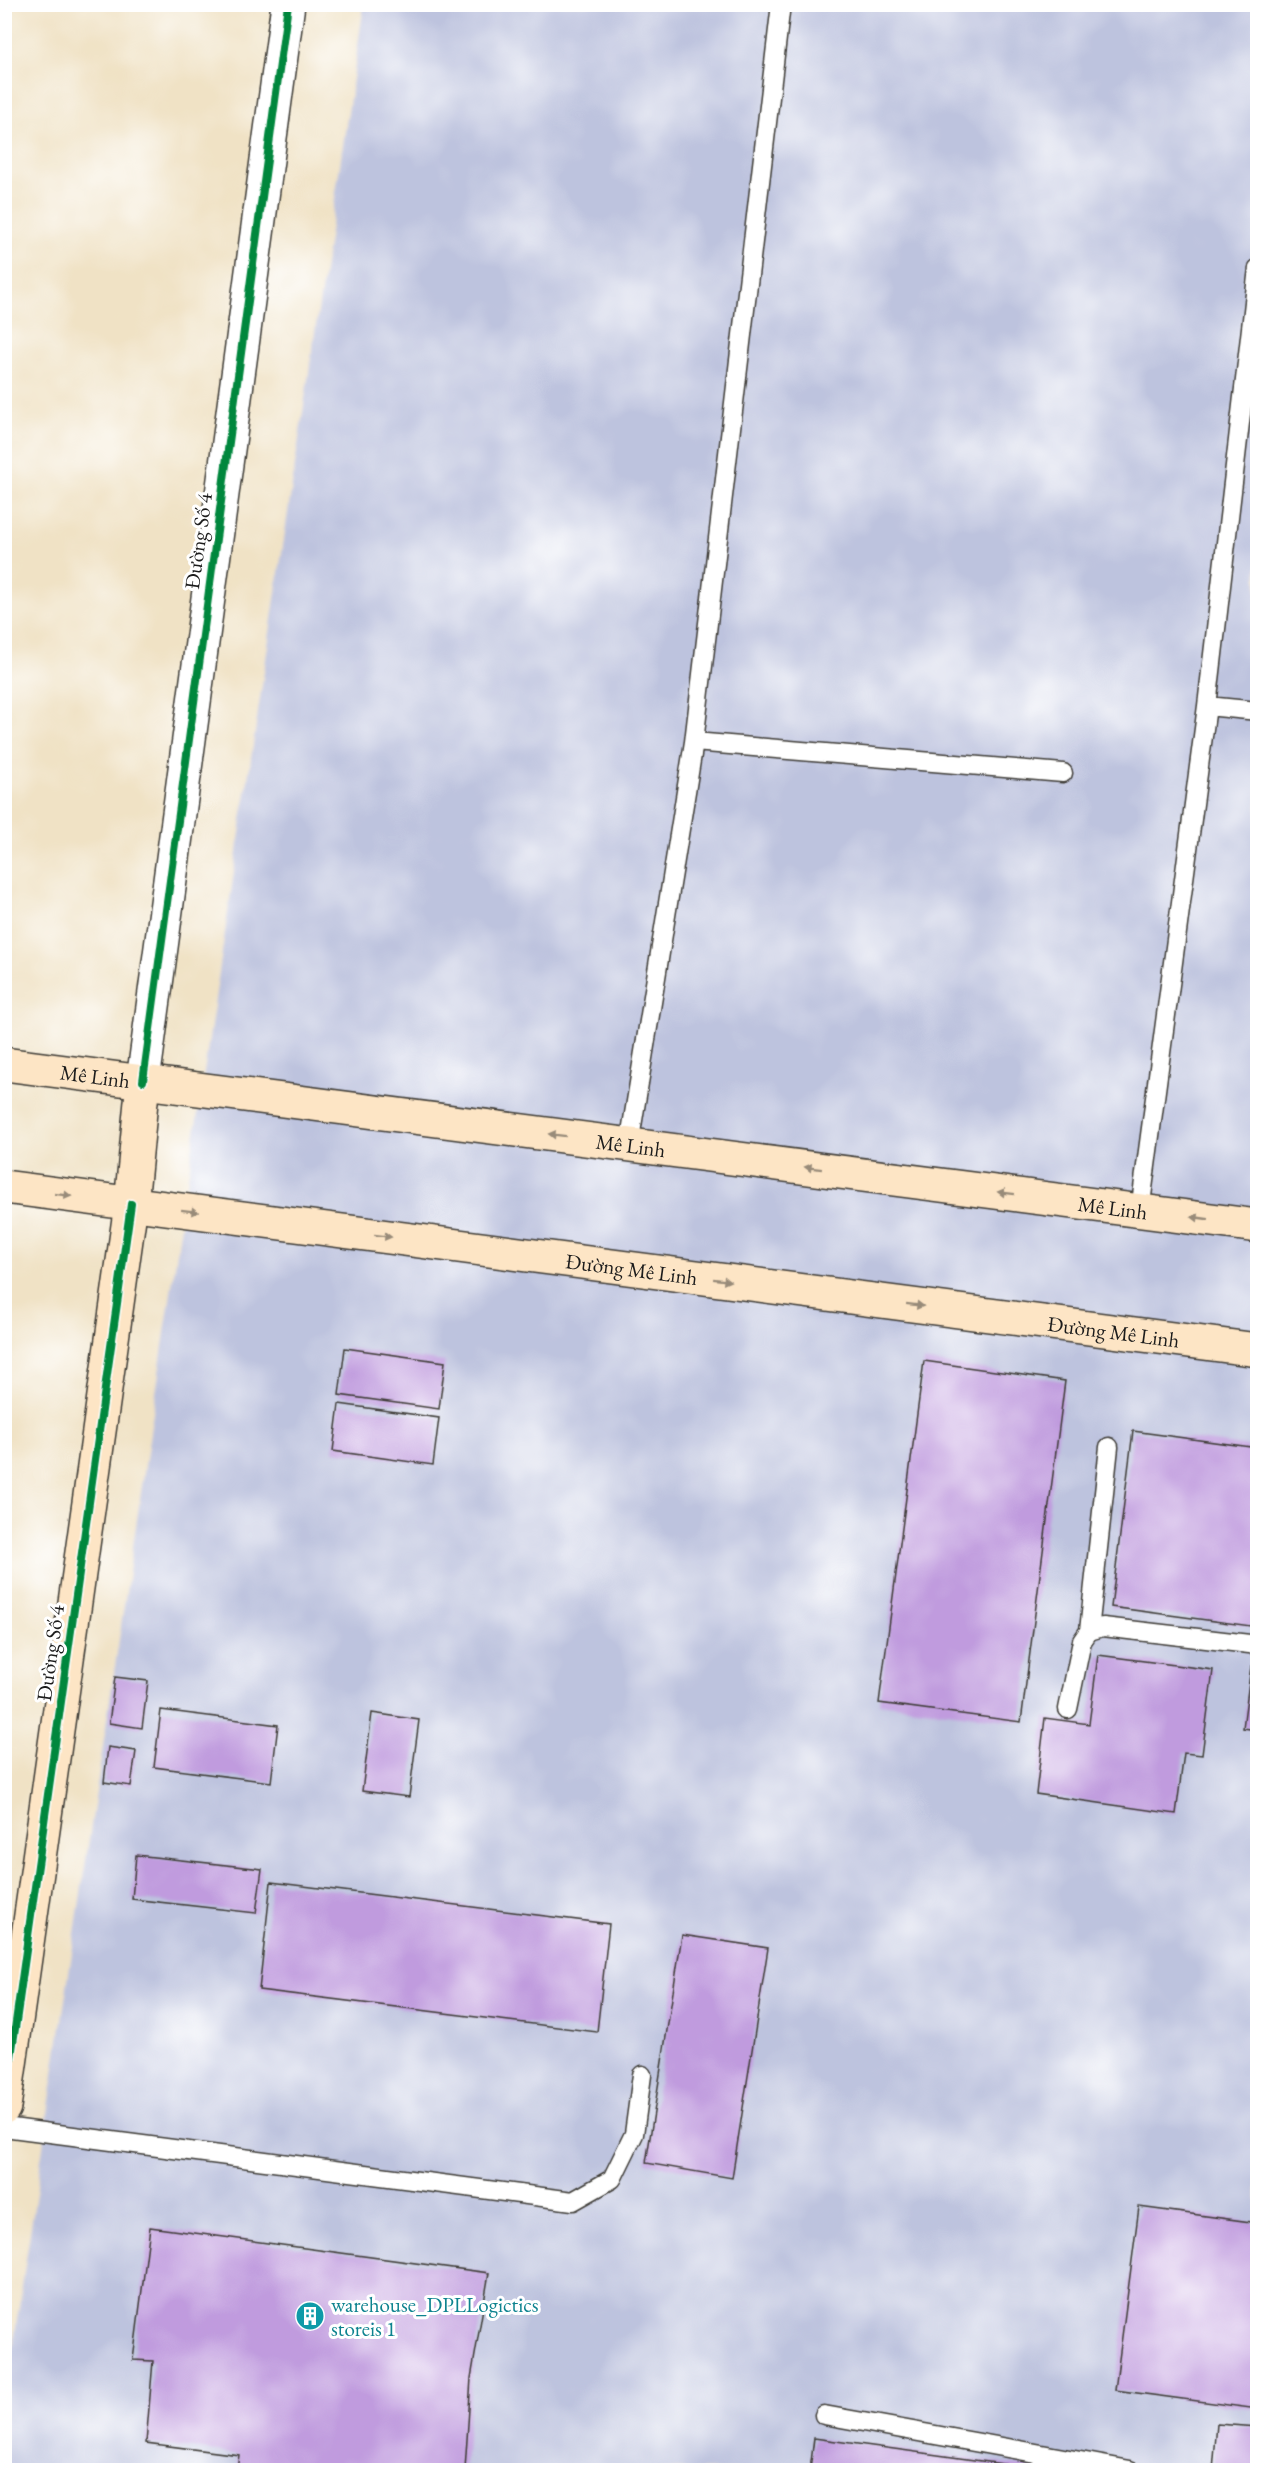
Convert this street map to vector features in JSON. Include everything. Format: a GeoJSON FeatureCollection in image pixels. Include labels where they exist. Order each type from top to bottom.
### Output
{"type":"FeatureCollection","features":[{"type":"Feature","properties":{"kind":"main road","name":"Mê Linh"},"geometry":{"type":"LineString","coordinates":[[4,1064],[1257,1226]]}},
{"type":"Feature","properties":{"kind":"main road","name":"Đường Số 4"},"geometry":{"type":"LineString","coordinates":[[4,2107],[132,1204],[143,1082]]}},
{"type":"Feature","properties":{"kind":"main road","name":"Đường Mê Linh"},"geometry":{"type":"LineString","coordinates":[[4,1187],[1257,1350]]}},
{"type":"Feature","properties":{"kind":"street","name":"Đường Số 4"},"geometry":{"type":"LineString","coordinates":[[143,1082],[288,4]]}},
{"type":"Feature","properties":{"kind":"lane"},"geometry":{"type":"LineString","coordinates":[[629,1145],[694,742],[781,4]]}},
{"type":"Feature","properties":{"kind":"lane"},"geometry":{"type":"LineString","coordinates":[[1140,1211],[1207,706],[1257,268]]}},
{"type":"Feature","properties":{"kind":"lane"},"geometry":{"type":"LineString","coordinates":[[1207,706],[1257,711]]}},
{"type":"Feature","properties":{"kind":"lane"},"geometry":{"type":"LineString","coordinates":[[694,742],[1063,773]]}},
{"type":"Feature","properties":{"kind":"lane"},"geometry":{"type":"LineString","coordinates":[[1068,1709],[1082,1641],[1089,1631],[1109,1447]]}},
{"type":"Feature","properties":{"kind":"lane"},"geometry":{"type":"LineString","coordinates":[[1089,1631],[1103,1627],[1257,1645]]}},
{"type":"Feature","properties":{"kind":"lane"},"geometry":{"type":"LineString","coordinates":[[4,2127],[573,2201],[612,2179],[634,2134],[642,2074]]}},
{"type":"Feature","properties":{"kind":"lane"},"geometry":{"type":"LineString","coordinates":[[824,2415],[1130,2470]]}},
{"type":"Feature","properties":{"kind":"shaded area"},"geometry":{"type":"Polygon","coordinates":[[[364,5],[1257,5],[1257,2470],[5,2470],[5,2400],[364,5]]]}},
{"type":"Feature","properties":{"kind":"building"},"geometry":{"type":"Polygon","coordinates":[[[345,1348],[445,1362],[439,1409],[339,1395],[345,1348]]]}},
{"type":"Feature","properties":{"kind":"building"},"geometry":{"type":"Polygon","coordinates":[[[924,1361],[1065,1381],[1021,1722],[879,1703],[924,1361]]]}},
{"type":"Feature","properties":{"kind":"building"},"geometry":{"type":"Polygon","coordinates":[[[339,1404],[439,1418],[433,1465],[333,1451],[339,1404]]]}},
{"type":"Feature","properties":{"kind":"building"},"geometry":{"type":"Polygon","coordinates":[[[1133,1431],[1258,1448],[1258,1627],[1111,1607],[1133,1431]]]}},
{"type":"Feature","properties":{"kind":"building"},"geometry":{"type":"Polygon","coordinates":[[[1098,1655],[1213,1670],[1202,1755],[1184,1753],[1176,1814],[1036,1794],[1045,1718],[1089,1724],[1098,1655]]]}},
{"type":"Feature","properties":{"kind":"building"},"geometry":{"type":"Polygon","coordinates":[[[1251,1666],[1258,1667],[1258,1730],[1243,1728],[1251,1666]]]}},
{"type":"Feature","properties":{"kind":"building"},"geometry":{"type":"Polygon","coordinates":[[[115,1677],[148,1681],[142,1728],[109,1723],[115,1677]]]}},
{"type":"Feature","properties":{"kind":"building"},"geometry":{"type":"Polygon","coordinates":[[[161,1710],[278,1725],[271,1782],[154,1767],[161,1710]]]}},
{"type":"Feature","properties":{"kind":"building"},"geometry":{"type":"Polygon","coordinates":[[[372,1713],[419,1720],[409,1797],[362,1791],[372,1713]]]}},
{"type":"Feature","properties":{"kind":"building"},"geometry":{"type":"Polygon","coordinates":[[[108,1747],[136,1751],[131,1786],[104,1782],[108,1747]]]}},
{"type":"Feature","properties":{"kind":"building"},"geometry":{"type":"Polygon","coordinates":[[[136,1855],[262,1869],[256,1913],[132,1899],[136,1855]]]}},
{"type":"Feature","properties":{"kind":"building"},"geometry":{"type":"Polygon","coordinates":[[[271,1882],[609,1924],[597,2032],[259,1990],[271,1882]]]}},
{"type":"Feature","properties":{"kind":"building"},"geometry":{"type":"Polygon","coordinates":[[[682,1935],[768,1948],[732,2178],[646,2163],[682,1935]]]}},
{"type":"Feature","properties":{"kind":"building"},"geometry":{"type":"Polygon","coordinates":[[[1139,2207],[1258,2223],[1258,2409],[1115,2390],[1139,2207]]]}},
{"type":"Feature","properties":{"kind":"building","name":"warehouse_DPLLogictics storeis 1"},"geometry":{"type":"Polygon","coordinates":[[[150,2227],[489,2273],[471,2378],[465,2470],[237,2470],[239,2455],[146,2443],[153,2361],[133,2360],[150,2227]]]}},
{"type":"Feature","properties":{"kind":"building"},"geometry":{"type":"Polygon","coordinates":[[[1217,2424],[1258,2427],[1258,2470],[1213,2470],[1217,2424]]]}},
{"type":"Feature","properties":{"kind":"building"},"geometry":{"type":"Polygon","coordinates":[[[814,2438],[1040,2469],[810,2470],[814,2438]]]}},
{"type":"Feature","properties":{"kind":"cycle path"},"geometry":{"type":"LineString","coordinates":[[143,1081],[288,4]]}},
{"type":"Feature","properties":{"kind":"cycle path"},"geometry":{"type":"LineString","coordinates":[[4,2107],[131,1204]]}},
{"type":"Feature","properties":{"kind":"place","name":"warehouse_DPLLogictics storeis 1"},"geometry":{"type":"Point","coordinates":[310,2316]}}]}
